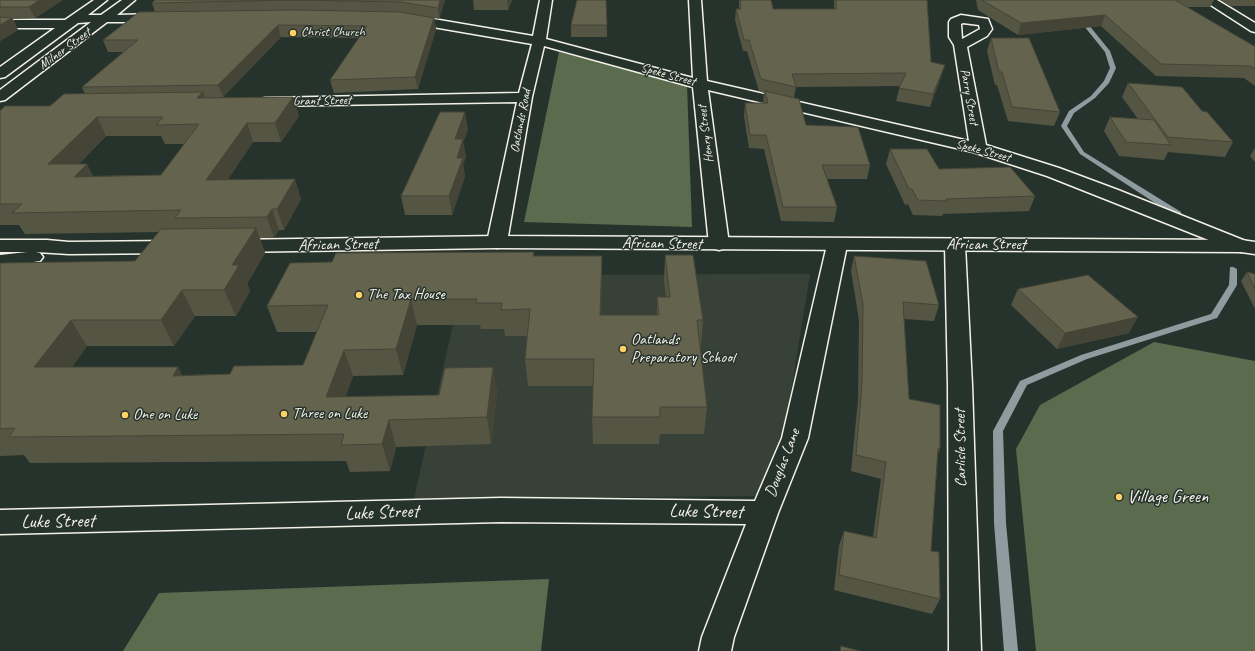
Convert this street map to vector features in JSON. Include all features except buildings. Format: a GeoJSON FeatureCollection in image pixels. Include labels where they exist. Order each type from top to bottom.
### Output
{"type":"FeatureCollection","features":[{"type":"Feature","properties":{"kind":"street","name":"Milner Street"},"geometry":{"type":"LineString","coordinates":[[0,74],[102,0]]}},
{"type":"Feature","properties":{"kind":"street","name":"Milner Street"},"geometry":{"type":"LineString","coordinates":[[3,104],[129,0]]}},
{"type":"Feature","properties":{"kind":"street","name":"Oatlands Road"},"geometry":{"type":"LineString","coordinates":[[497,242],[525,97],[539,41],[546,0]]}},
{"type":"Feature","properties":{"kind":"street","name":"Henry Street"},"geometry":{"type":"LineString","coordinates":[[695,0],[700,84],[719,244]]}},
{"type":"Feature","properties":{"kind":"street"},"geometry":{"type":"LineString","coordinates":[[1209,0],[1255,28]]}},
{"type":"Feature","properties":{"kind":"street","name":"Speke Street"},"geometry":{"type":"LineString","coordinates":[[390,17],[438,23],[539,41],[700,84],[978,148],[1053,172],[1248,247]]}},
{"type":"Feature","properties":{"kind":"street"},"geometry":{"type":"LineString","coordinates":[[0,24],[105,19],[172,18]]}},
{"type":"Feature","properties":{"kind":"street","name":"Parry Street"},"geometry":{"type":"LineString","coordinates":[[960,45],[978,148]]}},
{"type":"Feature","properties":{"kind":"street","name":"Grant Street"},"geometry":{"type":"LineString","coordinates":[[254,103],[525,97]]}},
{"type":"Feature","properties":{"kind":"street","name":"African Street"},"geometry":{"type":"LineString","coordinates":[[0,246],[69,248],[497,242],[1248,247]]}},
{"type":"Feature","properties":{"kind":"street","name":"Douglas Lane"},"geometry":{"type":"LineString","coordinates":[[715,651],[718,637],[764,513],[795,438],[837,245]]}},
{"type":"Feature","properties":{"kind":"street","name":"Carlisle Street"},"geometry":{"type":"LineString","coordinates":[[955,245],[960,385],[965,651]]}},
{"type":"Feature","properties":{"kind":"street","name":"African Street"},"geometry":{"type":"LineString","coordinates":[[0,262],[44,255],[69,248]]}},
{"type":"Feature","properties":{"kind":"street","name":"Luke Street"},"geometry":{"type":"LineString","coordinates":[[0,522],[501,510],[764,513]]}},
{"type":"Feature","properties":{"kind":"shaded area","name":"Oatlands Preparatory School"},"geometry":{"type":"Polygon","coordinates":[[[810,274],[786,422],[757,496],[414,499],[464,275],[810,274]]]}},
{"type":"Feature","properties":{"kind":"green space"},"geometry":{"type":"Polygon","coordinates":[[[559,52],[687,85],[692,227],[524,222],[559,52]]]}},
{"type":"Feature","properties":{"kind":"green space","name":"Village Green"},"geometry":{"type":"Polygon","coordinates":[[[1154,342],[1255,361],[1255,651],[1036,651],[1016,449],[1040,405],[1154,342]]]}},
{"type":"Feature","properties":{"kind":"green space"},"geometry":{"type":"Polygon","coordinates":[[[549,579],[541,651],[123,651],[159,593],[549,579]]]}},
{"type":"Feature","properties":{"kind":"waterway"},"geometry":{"type":"LineString","coordinates":[[1079,20],[1086,25],[1108,52],[1113,68],[1107,82],[1093,97],[1071,112],[1064,126],[1082,153],[1178,214]]}},
{"type":"Feature","properties":{"kind":"waterway"},"geometry":{"type":"LineString","coordinates":[[1011,651],[1000,523],[998,431],[1023,383],[1084,357],[1214,316],[1233,285],[1233,269]]}},
{"type":"Feature","properties":{"kind":"place","name":"Christ Church"},"geometry":{"type":"Point","coordinates":[293,33]}},
{"type":"Feature","properties":{"kind":"place","name":"The Tax House"},"geometry":{"type":"Point","coordinates":[359,295]}},
{"type":"Feature","properties":{"kind":"place","name":"Oatlands Preparatory School"},"geometry":{"type":"Point","coordinates":[623,349]}},
{"type":"Feature","properties":{"kind":"place","name":"Three on Luke"},"geometry":{"type":"Point","coordinates":[284,414]}},
{"type":"Feature","properties":{"kind":"place","name":"One on Luke"},"geometry":{"type":"Point","coordinates":[125,415]}},
{"type":"Feature","properties":{"kind":"place","name":"Village Green"},"geometry":{"type":"Point","coordinates":[1119,497]}}]}
